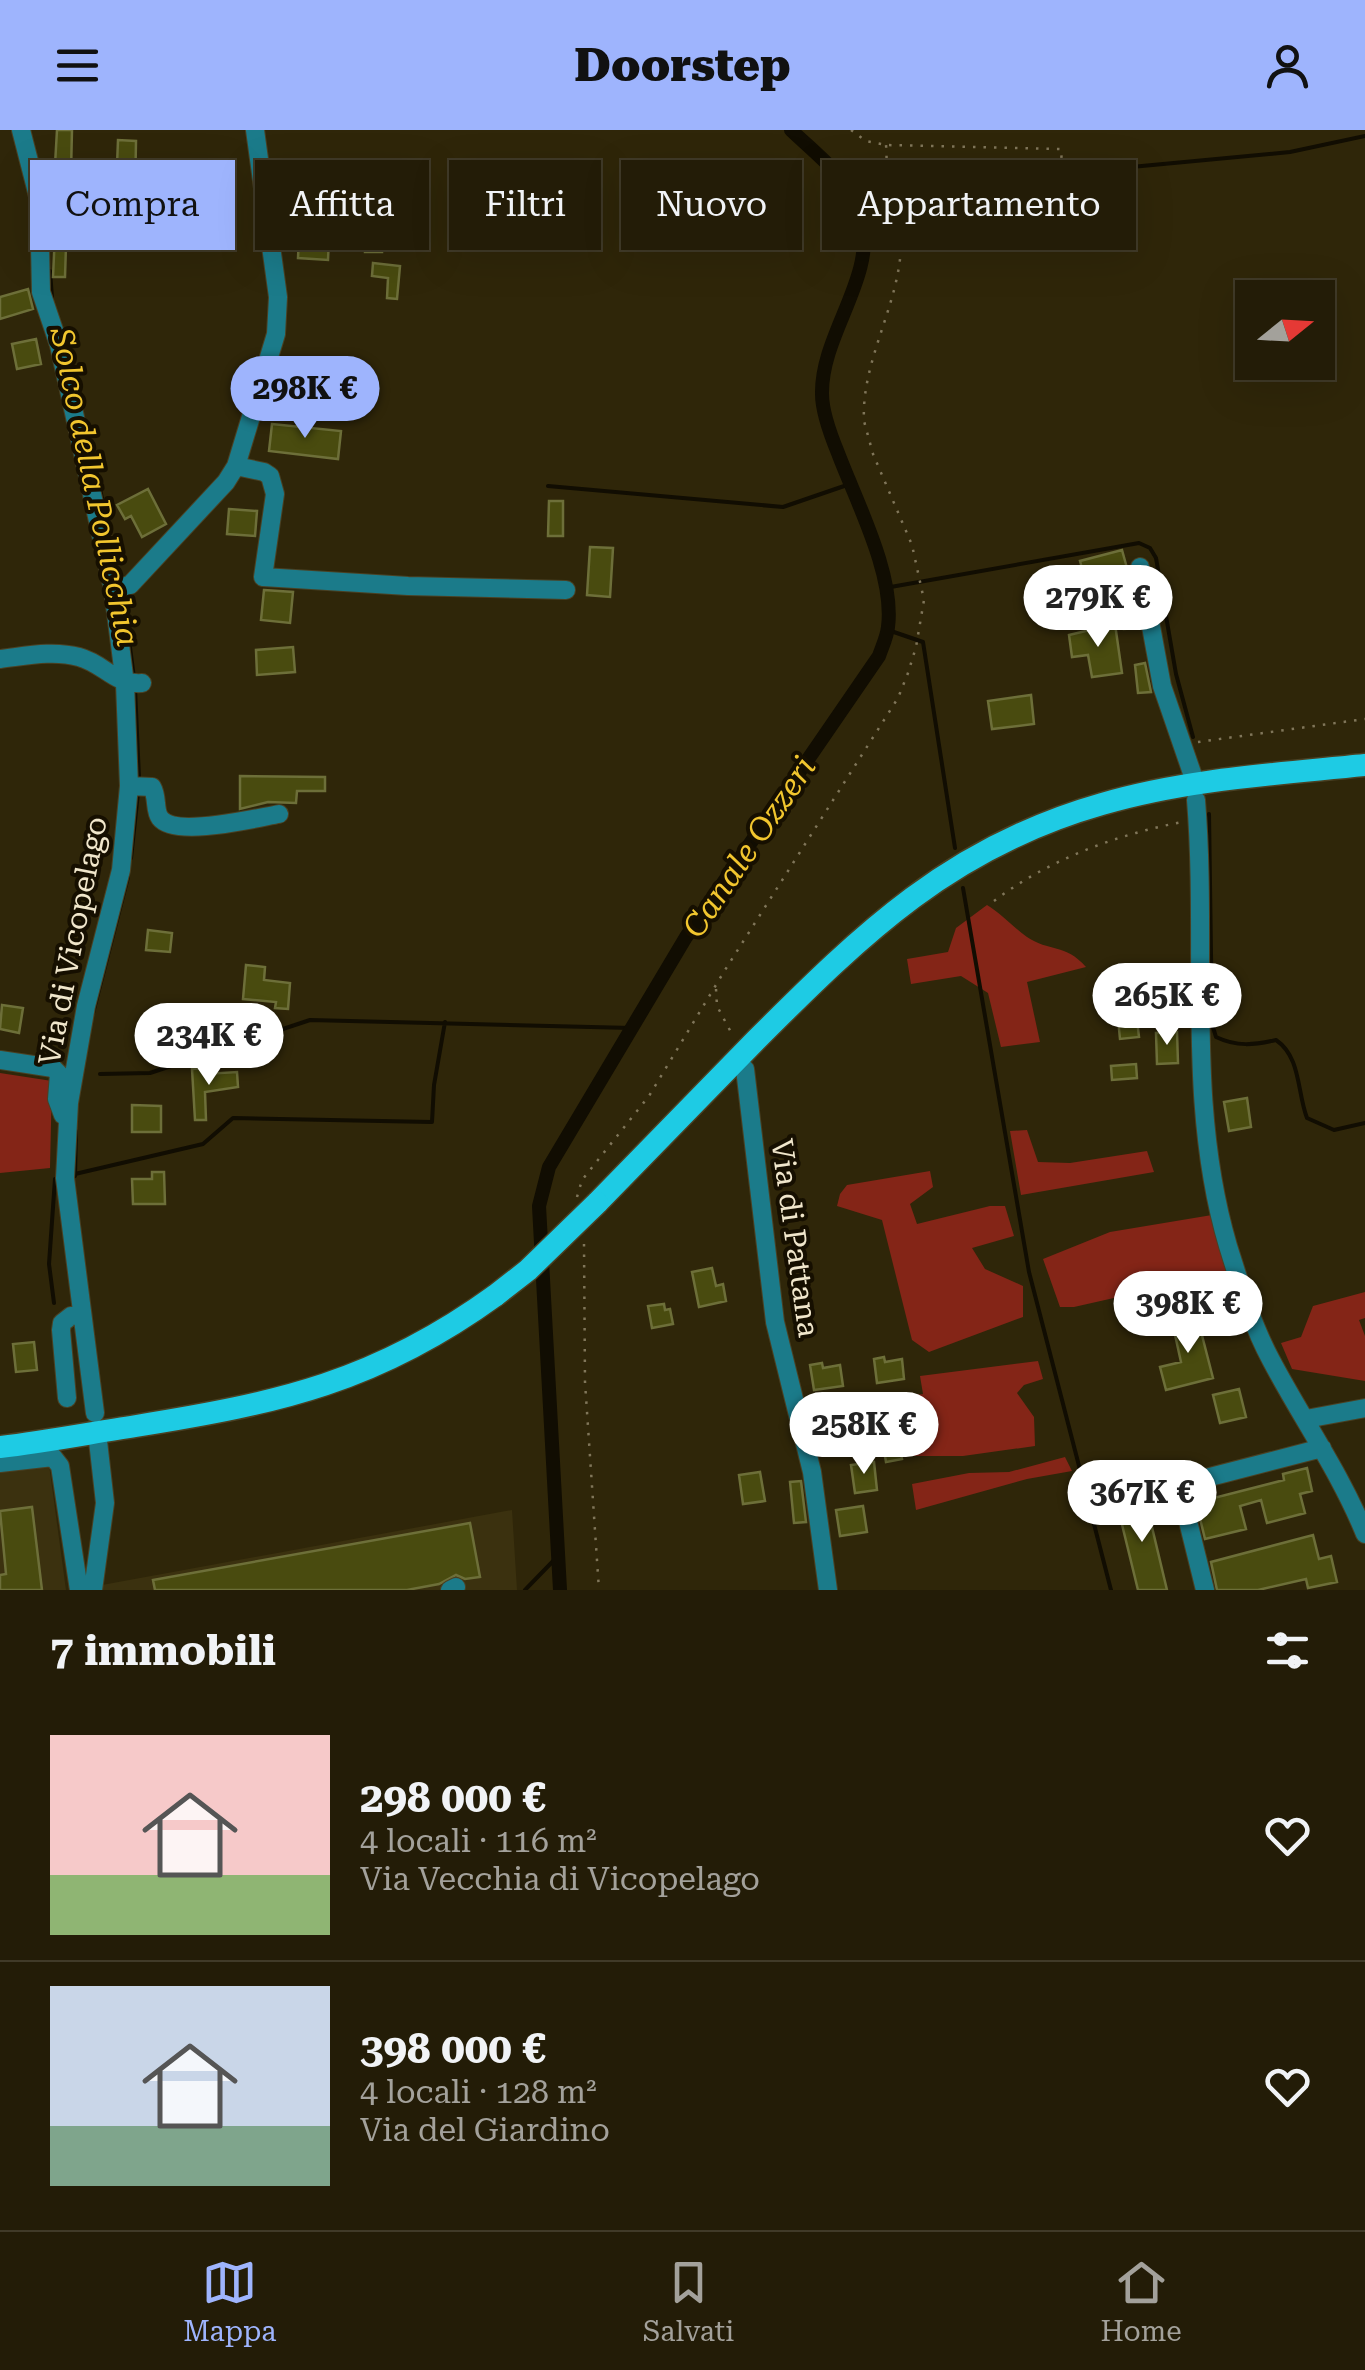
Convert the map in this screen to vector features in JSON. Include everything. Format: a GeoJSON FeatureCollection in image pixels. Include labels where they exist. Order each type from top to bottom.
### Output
{"type":"FeatureCollection","features":[{"type":"Feature","properties":{"kind":"main road"},"geometry":{"type":"LineString","coordinates":[[0,1448],[240,1410],[321,1388],[424,1343],[528,1270],[587,1200],[854,943],[908,898],[966,861],[1048,822],[1142,794],[1365,764]]}},
{"type":"Feature","properties":{"kind":"street","name":"Via di Vicopelago"},"geometry":{"type":"LineString","coordinates":[[21,130],[39,200],[42,292],[59,345],[119,588],[132,684],[136,786],[121,870],[86,1006],[68,1122],[65,1178],[95,1413]]}},
{"type":"Feature","properties":{"kind":"street"},"geometry":{"type":"LineString","coordinates":[[119,588],[212,498],[236,466],[276,334],[278,297],[255,130]]}},
{"type":"Feature","properties":{"kind":"street"},"geometry":{"type":"LineString","coordinates":[[236,466],[264,472],[274,485],[276,494],[263,577],[566,590]]}},
{"type":"Feature","properties":{"kind":"street"},"geometry":{"type":"LineString","coordinates":[[1140,566],[1162,686],[1192,773]]}},
{"type":"Feature","properties":{"kind":"street"},"geometry":{"type":"LineString","coordinates":[[0,658],[76,656],[132,684]]}},
{"type":"Feature","properties":{"kind":"street"},"geometry":{"type":"LineString","coordinates":[[136,786],[152,788],[161,820],[174,825],[224,825],[279,814]]}},
{"type":"Feature","properties":{"kind":"street"},"geometry":{"type":"LineString","coordinates":[[1196,800],[1199,1038],[1219,1210],[1252,1318],[1269,1358],[1352,1502],[1365,1534]]}},
{"type":"Feature","properties":{"kind":"street"},"geometry":{"type":"LineString","coordinates":[[0,1060],[54,1068],[59,1074],[57,1100],[68,1122]]}},
{"type":"Feature","properties":{"kind":"street","name":"Via di Pattana"},"geometry":{"type":"LineString","coordinates":[[745,1069],[774,1322],[812,1472],[828,1590]]}},
{"type":"Feature","properties":{"kind":"street"},"geometry":{"type":"LineString","coordinates":[[68,1398],[62,1323],[81,1315]]}},
{"type":"Feature","properties":{"kind":"street"},"geometry":{"type":"LineString","coordinates":[[1306,1420],[1365,1408]]}},
{"type":"Feature","properties":{"kind":"street"},"geometry":{"type":"LineString","coordinates":[[93,1590],[105,1514],[98,1440]]}},
{"type":"Feature","properties":{"kind":"street"},"geometry":{"type":"LineString","coordinates":[[1205,1590],[1179,1485],[1322,1448]]}},
{"type":"Feature","properties":{"kind":"street"},"geometry":{"type":"LineString","coordinates":[[0,1463],[53,1457],[60,1466],[80,1590]]}},
{"type":"Feature","properties":{"kind":"path"},"geometry":{"type":"LineString","coordinates":[[851,130],[866,141],[886,145],[1049,147],[1061,149],[1063,160]]}},
{"type":"Feature","properties":{"kind":"path"},"geometry":{"type":"LineString","coordinates":[[587,1200],[582,1180],[649,1096],[898,698],[916,647],[924,609],[922,589],[912,545],[874,454],[862,398],[890,306],[901,248],[886,145]]}},
{"type":"Feature","properties":{"kind":"path"},"geometry":{"type":"LineString","coordinates":[[1181,744],[1365,719]]}},
{"type":"Feature","properties":{"kind":"path"},"geometry":{"type":"LineString","coordinates":[[994,901],[1060,862],[1112,839],[1198,820]]}},
{"type":"Feature","properties":{"kind":"path"},"geometry":{"type":"LineString","coordinates":[[716,987],[717,1006],[736,1040]]}},
{"type":"Feature","properties":{"kind":"path"},"geometry":{"type":"LineString","coordinates":[[583,1233],[585,1382],[599,1590]]}},
{"type":"Feature","properties":{"kind":"shaded area"},"geometry":{"type":"Polygon","coordinates":[[[987,905],[1027,937],[1071,954],[1086,967],[1027,982],[1040,1042],[1001,1047],[988,993],[961,976],[911,984],[907,959],[948,952],[956,928],[987,905]]]}},
{"type":"Feature","properties":{"kind":"shaded area"},"geometry":{"type":"Polygon","coordinates":[[[0,1073],[52,1081],[50,1168],[0,1173],[0,1073]]]}},
{"type":"Feature","properties":{"kind":"shaded area"},"geometry":{"type":"Polygon","coordinates":[[[1027,1130],[1038,1162],[1070,1163],[1147,1151],[1154,1172],[1021,1195],[1010,1131],[1027,1130]]]}},
{"type":"Feature","properties":{"kind":"shaded area"},"geometry":{"type":"Polygon","coordinates":[[[930,1171],[933,1187],[910,1204],[917,1224],[990,1206],[1005,1206],[1014,1236],[972,1248],[985,1269],[1023,1286],[1023,1317],[929,1352],[912,1340],[882,1220],[837,1206],[847,1185],[930,1171]]]}},
{"type":"Feature","properties":{"kind":"shaded area"},"geometry":{"type":"Polygon","coordinates":[[[1212,1215],[1229,1272],[1060,1307],[1043,1259],[1110,1232],[1212,1215]]]}},
{"type":"Feature","properties":{"kind":"shaded area"},"geometry":{"type":"Polygon","coordinates":[[[1365,1292],[1365,1318],[1359,1320],[1365,1336],[1365,1381],[1292,1369],[1281,1343],[1301,1337],[1313,1306],[1365,1292]]]}},
{"type":"Feature","properties":{"kind":"shaded area"},"geometry":{"type":"Polygon","coordinates":[[[1038,1361],[1043,1379],[1024,1385],[1017,1393],[1034,1417],[1035,1446],[963,1456],[908,1456],[898,1397],[923,1394],[920,1376],[1038,1361]]]}},
{"type":"Feature","properties":{"kind":"shaded area"},"geometry":{"type":"Polygon","coordinates":[[[48,1457],[66,1590],[0,1590],[0,1464],[48,1457]]]}},
{"type":"Feature","properties":{"kind":"shaded area"},"geometry":{"type":"Polygon","coordinates":[[[1065,1457],[1072,1471],[1027,1479],[916,1510],[912,1484],[969,1473],[1009,1472],[1065,1457]]]}},
{"type":"Feature","properties":{"kind":"shaded area"},"geometry":{"type":"Polygon","coordinates":[[[512,1510],[517,1590],[103,1590],[102,1585],[512,1510]]]}},
{"type":"Feature","properties":{"kind":"building"},"geometry":{"type":"Polygon","coordinates":[[[57,130],[72,130],[71,160],[55,160],[57,130]]]}},
{"type":"Feature","properties":{"kind":"building"},"geometry":{"type":"Polygon","coordinates":[[[118,140],[136,141],[136,160],[117,160],[118,140]]]}},
{"type":"Feature","properties":{"kind":"building"},"geometry":{"type":"Polygon","coordinates":[[[54,250],[66,250],[65,277],[53,277],[54,250]]]}},
{"type":"Feature","properties":{"kind":"building"},"geometry":{"type":"Polygon","coordinates":[[[298,250],[328,250],[328,260],[298,258],[298,250]]]}},
{"type":"Feature","properties":{"kind":"building"},"geometry":{"type":"Polygon","coordinates":[[[373,263],[400,266],[397,299],[387,298],[388,278],[372,276],[373,263]]]}},
{"type":"Feature","properties":{"kind":"building"},"geometry":{"type":"Polygon","coordinates":[[[28,289],[33,309],[0,319],[0,297],[28,289]]]}},
{"type":"Feature","properties":{"kind":"building"},"geometry":{"type":"Polygon","coordinates":[[[36,339],[41,364],[17,369],[12,344],[36,339]]]}},
{"type":"Feature","properties":{"kind":"building"},"geometry":{"type":"Polygon","coordinates":[[[305,368],[332,372],[328,406],[316,404],[317,398],[302,396],[305,368]]]}},
{"type":"Feature","properties":{"kind":"building"},"geometry":{"type":"Polygon","coordinates":[[[272,424],[341,431],[338,459],[269,451],[272,424]]]}},
{"type":"Feature","properties":{"kind":"building"},"geometry":{"type":"Polygon","coordinates":[[[148,489],[166,524],[142,537],[131,516],[125,519],[117,505],[148,489]]]}},
{"type":"Feature","properties":{"kind":"building"},"geometry":{"type":"Polygon","coordinates":[[[549,501],[563,501],[563,536],[548,536],[549,501]]]}},
{"type":"Feature","properties":{"kind":"building"},"geometry":{"type":"Polygon","coordinates":[[[229,509],[257,511],[255,536],[227,534],[229,509]]]}},
{"type":"Feature","properties":{"kind":"building"},"geometry":{"type":"Polygon","coordinates":[[[590,547],[613,548],[610,597],[587,595],[590,547]]]}},
{"type":"Feature","properties":{"kind":"building"},"geometry":{"type":"Polygon","coordinates":[[[1122,550],[1127,568],[1085,579],[1080,561],[1122,550]]]}},
{"type":"Feature","properties":{"kind":"building"},"geometry":{"type":"Polygon","coordinates":[[[264,590],[293,592],[290,623],[261,620],[264,590]]]}},
{"type":"Feature","properties":{"kind":"building"},"geometry":{"type":"Polygon","coordinates":[[[1133,596],[1139,628],[1124,629],[1122,597],[1133,596]]]}},
{"type":"Feature","properties":{"kind":"building"},"geometry":{"type":"Polygon","coordinates":[[[1115,624],[1122,673],[1092,677],[1088,655],[1072,657],[1069,635],[1115,624]]]}},
{"type":"Feature","properties":{"kind":"building"},"geometry":{"type":"Polygon","coordinates":[[[293,647],[295,672],[257,675],[256,650],[293,647]]]}},
{"type":"Feature","properties":{"kind":"building"},"geometry":{"type":"Polygon","coordinates":[[[1145,663],[1151,692],[1138,693],[1135,665],[1145,663]]]}},
{"type":"Feature","properties":{"kind":"building"},"geometry":{"type":"Polygon","coordinates":[[[1031,695],[1034,724],[992,729],[988,701],[1031,695]]]}},
{"type":"Feature","properties":{"kind":"building"},"geometry":{"type":"Polygon","coordinates":[[[240,776],[325,777],[325,791],[297,791],[296,803],[268,802],[240,809],[240,776]]]}},
{"type":"Feature","properties":{"kind":"building"},"geometry":{"type":"Polygon","coordinates":[[[148,930],[172,933],[170,952],[146,950],[148,930]]]}},
{"type":"Feature","properties":{"kind":"building"},"geometry":{"type":"Polygon","coordinates":[[[246,965],[265,967],[264,980],[290,983],[288,1009],[275,1008],[276,1002],[243,999],[246,965]]]}},
{"type":"Feature","properties":{"kind":"building"},"geometry":{"type":"Polygon","coordinates":[[[1132,976],[1139,1037],[1120,1039],[1118,978],[1132,976]]]}},
{"type":"Feature","properties":{"kind":"building"},"geometry":{"type":"Polygon","coordinates":[[[1177,979],[1180,1008],[1160,1010],[1156,981],[1177,979]]]}},
{"type":"Feature","properties":{"kind":"building"},"geometry":{"type":"Polygon","coordinates":[[[2,1005],[23,1008],[19,1033],[0,1029],[2,1005]]]}},
{"type":"Feature","properties":{"kind":"building"},"geometry":{"type":"Polygon","coordinates":[[[1177,1032],[1178,1063],[1157,1064],[1156,1033],[1177,1032]]]}},
{"type":"Feature","properties":{"kind":"building"},"geometry":{"type":"Polygon","coordinates":[[[1136,1064],[1137,1078],[1112,1080],[1111,1066],[1136,1064]]]}},
{"type":"Feature","properties":{"kind":"building"},"geometry":{"type":"Polygon","coordinates":[[[205,1068],[205,1074],[237,1072],[238,1087],[205,1092],[206,1120],[195,1120],[192,1069],[205,1068]]]}},
{"type":"Feature","properties":{"kind":"building"},"geometry":{"type":"Polygon","coordinates":[[[1247,1098],[1251,1127],[1229,1131],[1224,1102],[1247,1098]]]}},
{"type":"Feature","properties":{"kind":"building"},"geometry":{"type":"Polygon","coordinates":[[[132,1105],[161,1106],[161,1132],[132,1132],[132,1105]]]}},
{"type":"Feature","properties":{"kind":"building"},"geometry":{"type":"Polygon","coordinates":[[[152,1172],[164,1172],[165,1204],[133,1204],[132,1179],[152,1179],[152,1172]]]}},
{"type":"Feature","properties":{"kind":"building"},"geometry":{"type":"Polygon","coordinates":[[[712,1268],[716,1286],[723,1284],[726,1301],[699,1307],[692,1272],[712,1268]]]}},
{"type":"Feature","properties":{"kind":"building"},"geometry":{"type":"Polygon","coordinates":[[[664,1304],[665,1310],[670,1309],[673,1324],[652,1328],[648,1306],[664,1304]]]}},
{"type":"Feature","properties":{"kind":"building"},"geometry":{"type":"Polygon","coordinates":[[[1197,1316],[1213,1378],[1166,1390],[1160,1367],[1181,1362],[1172,1321],[1197,1316]]]}},
{"type":"Feature","properties":{"kind":"building"},"geometry":{"type":"Polygon","coordinates":[[[34,1342],[37,1370],[16,1372],[13,1344],[34,1342]]]}},
{"type":"Feature","properties":{"kind":"building"},"geometry":{"type":"Polygon","coordinates":[[[884,1357],[885,1362],[902,1359],[904,1379],[877,1383],[874,1359],[884,1357]]]}},
{"type":"Feature","properties":{"kind":"building"},"geometry":{"type":"Polygon","coordinates":[[[822,1363],[823,1368],[840,1365],[843,1386],[814,1390],[810,1365],[822,1363]]]}},
{"type":"Feature","properties":{"kind":"building"},"geometry":{"type":"Polygon","coordinates":[[[1239,1389],[1246,1417],[1220,1423],[1213,1395],[1239,1389]]]}},
{"type":"Feature","properties":{"kind":"building"},"geometry":{"type":"Polygon","coordinates":[[[893,1414],[902,1459],[886,1462],[878,1416],[893,1414]]]}},
{"type":"Feature","properties":{"kind":"building"},"geometry":{"type":"Polygon","coordinates":[[[845,1422],[847,1439],[826,1442],[824,1426],[845,1422]]]}},
{"type":"Feature","properties":{"kind":"building"},"geometry":{"type":"Polygon","coordinates":[[[874,1462],[877,1490],[855,1493],[851,1465],[874,1462]]]}},
{"type":"Feature","properties":{"kind":"building"},"geometry":{"type":"Polygon","coordinates":[[[1307,1468],[1312,1491],[1300,1494],[1305,1513],[1267,1523],[1261,1500],[1240,1506],[1246,1529],[1205,1539],[1194,1494],[1212,1489],[1214,1498],[1284,1480],[1283,1474],[1307,1468]]]}},
{"type":"Feature","properties":{"kind":"building"},"geometry":{"type":"Polygon","coordinates":[[[760,1472],[765,1501],[743,1504],[739,1475],[760,1472]]]}},
{"type":"Feature","properties":{"kind":"building"},"geometry":{"type":"Polygon","coordinates":[[[801,1481],[806,1522],[794,1523],[790,1482],[801,1481]]]}},
{"type":"Feature","properties":{"kind":"building"},"geometry":{"type":"Polygon","coordinates":[[[1145,1498],[1167,1590],[1138,1590],[1117,1504],[1145,1498]]]}},
{"type":"Feature","properties":{"kind":"building"},"geometry":{"type":"Polygon","coordinates":[[[863,1506],[867,1532],[840,1536],[836,1510],[863,1506]]]}},
{"type":"Feature","properties":{"kind":"building"},"geometry":{"type":"Polygon","coordinates":[[[32,1507],[42,1590],[0,1590],[0,1575],[6,1574],[0,1511],[32,1507]]]}},
{"type":"Feature","properties":{"kind":"building"},"geometry":{"type":"Polygon","coordinates":[[[470,1523],[480,1577],[465,1579],[456,1575],[439,1584],[407,1590],[155,1590],[153,1580],[470,1523]]]}},
{"type":"Feature","properties":{"kind":"building"},"geometry":{"type":"Polygon","coordinates":[[[1313,1535],[1319,1559],[1331,1556],[1337,1582],[1308,1588],[1306,1579],[1258,1590],[1217,1590],[1211,1562],[1313,1535]]]}},
{"type":"Feature","properties":{"kind":"waterway","name":"Canale Ozzeri"},"geometry":{"type":"LineString","coordinates":[[560,1590],[539,1206],[549,1167],[686,937],[879,656],[887,631],[889,607],[880,562],[822,401],[830,350],[862,262],[862,218],[842,180],[791,130]]}},
{"type":"Feature","properties":{"kind":"waterway"},"geometry":{"type":"LineString","coordinates":[[1136,167],[1290,152],[1365,136]]}},
{"type":"Feature","properties":{"kind":"waterway","name":"Solco della Pollicchia"},"geometry":{"type":"LineString","coordinates":[[50,271],[52,298]]}},
{"type":"Feature","properties":{"kind":"waterway","name":"Solco della Pollicchia"},"geometry":{"type":"LineString","coordinates":[[93,457],[108,526]]}},
{"type":"Feature","properties":{"kind":"waterway"},"geometry":{"type":"LineString","coordinates":[[548,486],[783,507],[850,484]]}},
{"type":"Feature","properties":{"kind":"waterway"},"geometry":{"type":"LineString","coordinates":[[885,588],[1139,543],[1150,548],[1156,558],[1176,674],[1193,737]]}},
{"type":"Feature","properties":{"kind":"waterway","name":"Solco della Pollicchia"},"geometry":{"type":"LineString","coordinates":[[123,594],[134,678]]}},
{"type":"Feature","properties":{"kind":"waterway"},"geometry":{"type":"LineString","coordinates":[[888,630],[923,642],[955,848]]}},
{"type":"Feature","properties":{"kind":"waterway","name":"Solco della Pollicchia"},"geometry":{"type":"LineString","coordinates":[[135,688],[139,778]]}},
{"type":"Feature","properties":{"kind":"waterway","name":"Solco della Pollicchia"},"geometry":{"type":"LineString","coordinates":[[131,858],[138,793]]}},
{"type":"Feature","properties":{"kind":"waterway"},"geometry":{"type":"LineString","coordinates":[[1209,814],[1212,1024],[1216,1037],[1246,1044],[1276,1040],[1294,1065],[1307,1118],[1334,1130],[1365,1123]]}},
{"type":"Feature","properties":{"kind":"waterway","name":"Solco della Pollicchia"},"geometry":{"type":"LineString","coordinates":[[93,1013],[128,877]]}},
{"type":"Feature","properties":{"kind":"waterway"},"geometry":{"type":"LineString","coordinates":[[963,888],[1029,1272],[1111,1590]]}},
{"type":"Feature","properties":{"kind":"waterway"},"geometry":{"type":"LineString","coordinates":[[100,1074],[150,1073],[310,1020],[632,1028]]}},
{"type":"Feature","properties":{"kind":"waterway"},"geometry":{"type":"LineString","coordinates":[[75,1174],[203,1144],[233,1118],[432,1122],[445,1022]]}},
{"type":"Feature","properties":{"kind":"waterway","name":"Solco della Pollicchia"},"geometry":{"type":"LineString","coordinates":[[75,1176],[76,1131]]}},
{"type":"Feature","properties":{"kind":"waterway","name":"Solco della Pollicchia"},"geometry":{"type":"LineString","coordinates":[[54,1303],[49,1264],[55,1179]]}},
{"type":"Feature","properties":{"kind":"waterway"},"geometry":{"type":"LineString","coordinates":[[525,1590],[559,1555]]}}]}
